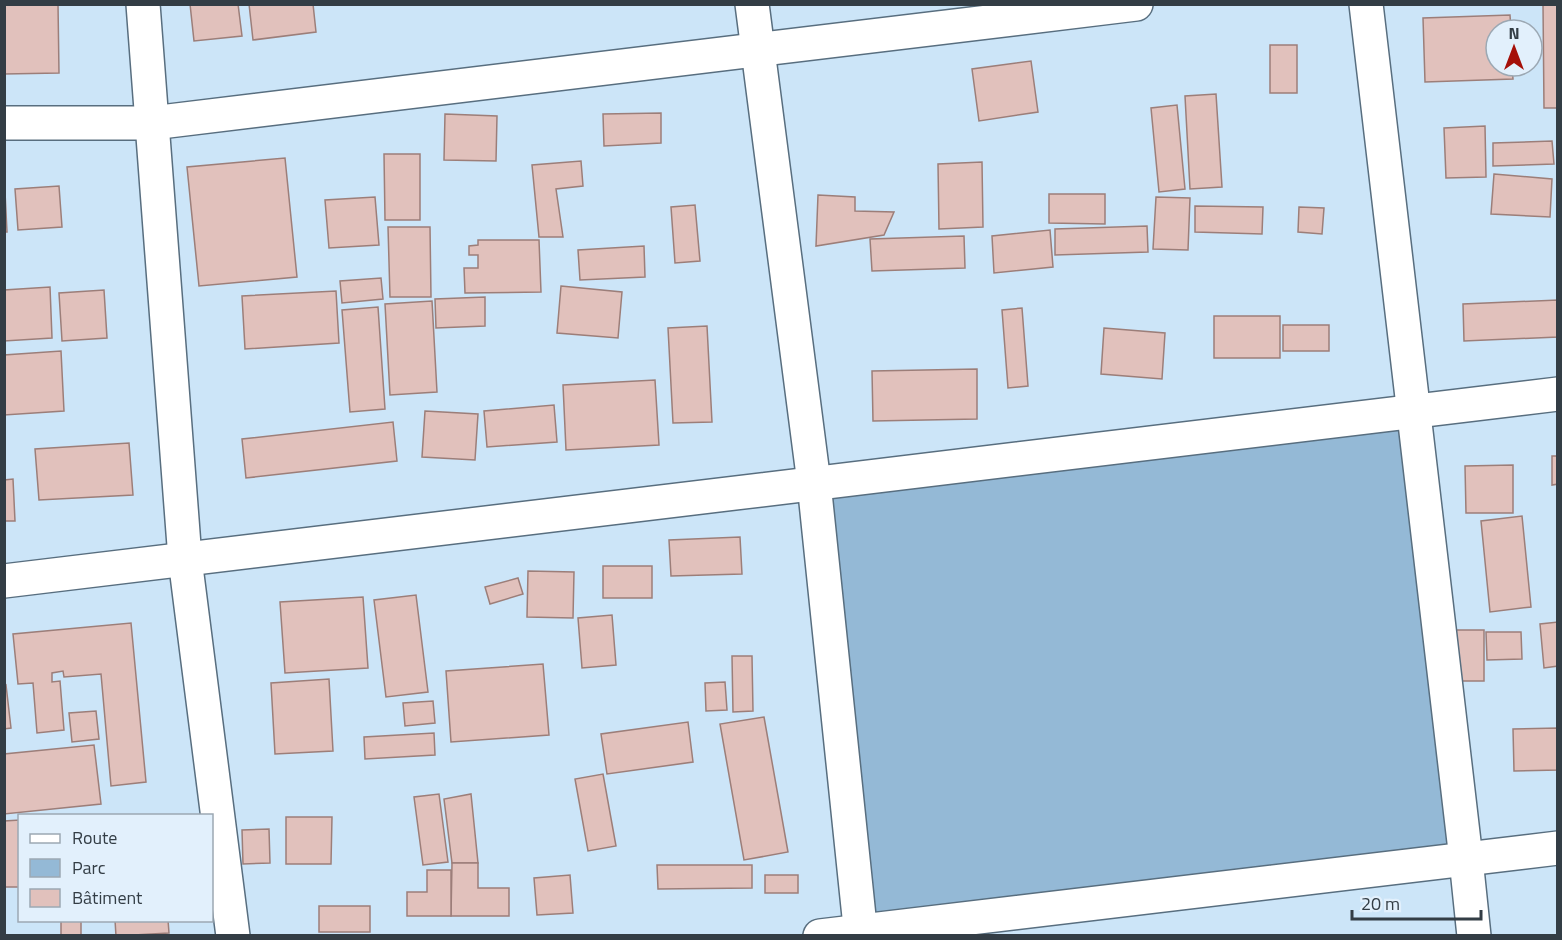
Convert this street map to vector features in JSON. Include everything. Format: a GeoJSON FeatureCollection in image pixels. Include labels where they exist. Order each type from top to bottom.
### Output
{"type":"FeatureCollection","features":[{"type":"Feature","properties":{"kind":"street"},"geometry":{"type":"LineString","coordinates":[[143,4],[185,559],[233,936]]}},
{"type":"Feature","properties":{"kind":"street"},"geometry":{"type":"LineString","coordinates":[[752,4],[814,483],[861,933]]}},
{"type":"Feature","properties":{"kind":"street"},"geometry":{"type":"LineString","coordinates":[[4,123],[153,123],[1136,4]]}},
{"type":"Feature","properties":{"kind":"street"},"geometry":{"type":"LineString","coordinates":[[1366,4],[1474,936]]}},
{"type":"Feature","properties":{"kind":"street"},"geometry":{"type":"LineString","coordinates":[[4,581],[1557,394]]}},
{"type":"Feature","properties":{"kind":"street"},"geometry":{"type":"LineString","coordinates":[[820,936],[861,933],[1557,848]]}},
{"type":"Feature","properties":{"kind":"green space"},"geometry":{"type":"Polygon","coordinates":[[[1415,412],[1466,859],[861,931],[814,483],[1415,412]]]}},
{"type":"Feature","properties":{"kind":"building"},"geometry":{"type":"Polygon","coordinates":[[[4,4],[58,4],[59,73],[4,74],[4,4]]]}},
{"type":"Feature","properties":{"kind":"building"},"geometry":{"type":"Polygon","coordinates":[[[190,4],[238,4],[242,36],[194,41],[190,4]]]}},
{"type":"Feature","properties":{"kind":"building"},"geometry":{"type":"Polygon","coordinates":[[[249,4],[313,4],[316,32],[253,40],[249,4]]]}},
{"type":"Feature","properties":{"kind":"building"},"geometry":{"type":"Polygon","coordinates":[[[1543,4],[1558,4],[1558,108],[1544,108],[1543,4]]]}},
{"type":"Feature","properties":{"kind":"building"},"geometry":{"type":"Polygon","coordinates":[[[1510,15],[1510,18],[1484,18],[1484,78],[1513,79],[1425,82],[1423,18],[1510,15]]]}},
{"type":"Feature","properties":{"kind":"building"},"geometry":{"type":"Polygon","coordinates":[[[1270,45],[1297,45],[1297,93],[1270,93],[1270,45]]]}},
{"type":"Feature","properties":{"kind":"building"},"geometry":{"type":"Polygon","coordinates":[[[1031,61],[1038,112],[979,121],[972,69],[1031,61]]]}},
{"type":"Feature","properties":{"kind":"building"},"geometry":{"type":"Polygon","coordinates":[[[1216,94],[1222,187],[1190,189],[1185,96],[1216,94]]]}},
{"type":"Feature","properties":{"kind":"building"},"geometry":{"type":"Polygon","coordinates":[[[1177,105],[1185,189],[1159,192],[1151,108],[1177,105]]]}},
{"type":"Feature","properties":{"kind":"building"},"geometry":{"type":"Polygon","coordinates":[[[661,113],[661,143],[604,146],[603,114],[661,113]]]}},
{"type":"Feature","properties":{"kind":"building"},"geometry":{"type":"Polygon","coordinates":[[[445,114],[497,116],[496,161],[444,160],[445,114]]]}},
{"type":"Feature","properties":{"kind":"building"},"geometry":{"type":"Polygon","coordinates":[[[1485,126],[1486,177],[1446,178],[1444,128],[1485,126]]]}},
{"type":"Feature","properties":{"kind":"building"},"geometry":{"type":"Polygon","coordinates":[[[1552,141],[1554,164],[1493,166],[1493,143],[1552,141]]]}},
{"type":"Feature","properties":{"kind":"building"},"geometry":{"type":"Polygon","coordinates":[[[384,154],[420,154],[420,220],[385,220],[384,154]]]}},
{"type":"Feature","properties":{"kind":"building"},"geometry":{"type":"Polygon","coordinates":[[[285,158],[297,277],[199,286],[187,167],[285,158]]]}},
{"type":"Feature","properties":{"kind":"building"},"geometry":{"type":"Polygon","coordinates":[[[581,161],[583,186],[556,189],[563,237],[539,237],[532,165],[581,161]]]}},
{"type":"Feature","properties":{"kind":"building"},"geometry":{"type":"Polygon","coordinates":[[[982,162],[983,227],[939,229],[938,164],[982,162]]]}},
{"type":"Feature","properties":{"kind":"building"},"geometry":{"type":"Polygon","coordinates":[[[1494,174],[1552,179],[1550,217],[1491,214],[1494,174]]]}},
{"type":"Feature","properties":{"kind":"building"},"geometry":{"type":"Polygon","coordinates":[[[59,186],[62,227],[18,230],[15,189],[59,186]]]}},
{"type":"Feature","properties":{"kind":"building"},"geometry":{"type":"Polygon","coordinates":[[[5,192],[7,232],[4,232],[5,192]]]}},
{"type":"Feature","properties":{"kind":"building"},"geometry":{"type":"Polygon","coordinates":[[[1049,194],[1105,194],[1105,224],[1049,223],[1049,194]]]}},
{"type":"Feature","properties":{"kind":"building"},"geometry":{"type":"Polygon","coordinates":[[[818,195],[855,197],[855,211],[894,212],[884,235],[816,246],[818,195]]]}},
{"type":"Feature","properties":{"kind":"building"},"geometry":{"type":"Polygon","coordinates":[[[375,197],[379,245],[329,248],[325,200],[375,197]]]}},
{"type":"Feature","properties":{"kind":"building"},"geometry":{"type":"Polygon","coordinates":[[[1156,197],[1190,198],[1188,250],[1153,249],[1156,197]]]}},
{"type":"Feature","properties":{"kind":"building"},"geometry":{"type":"Polygon","coordinates":[[[695,205],[700,261],[675,263],[671,207],[695,205]]]}},
{"type":"Feature","properties":{"kind":"building"},"geometry":{"type":"Polygon","coordinates":[[[1195,206],[1263,207],[1262,234],[1195,232],[1195,206]]]}},
{"type":"Feature","properties":{"kind":"building"},"geometry":{"type":"Polygon","coordinates":[[[1299,207],[1324,208],[1322,234],[1298,232],[1299,207]]]}},
{"type":"Feature","properties":{"kind":"building"},"geometry":{"type":"Polygon","coordinates":[[[1147,226],[1148,252],[1055,255],[1055,229],[1147,226]]]}},
{"type":"Feature","properties":{"kind":"building"},"geometry":{"type":"Polygon","coordinates":[[[388,227],[430,227],[431,297],[390,297],[388,227]]]}},
{"type":"Feature","properties":{"kind":"building"},"geometry":{"type":"Polygon","coordinates":[[[1050,230],[1053,267],[994,273],[992,236],[1050,230]]]}},
{"type":"Feature","properties":{"kind":"building"},"geometry":{"type":"Polygon","coordinates":[[[964,236],[965,268],[872,271],[870,239],[964,236]]]}},
{"type":"Feature","properties":{"kind":"building"},"geometry":{"type":"Polygon","coordinates":[[[478,240],[539,240],[541,292],[465,293],[464,268],[478,268],[478,255],[469,255],[469,246],[478,245],[478,240]]]}},
{"type":"Feature","properties":{"kind":"building"},"geometry":{"type":"Polygon","coordinates":[[[644,246],[645,277],[580,280],[578,250],[644,246]]]}},
{"type":"Feature","properties":{"kind":"building"},"geometry":{"type":"Polygon","coordinates":[[[381,278],[383,299],[342,303],[340,281],[381,278]]]}},
{"type":"Feature","properties":{"kind":"building"},"geometry":{"type":"Polygon","coordinates":[[[561,286],[622,292],[618,338],[557,333],[561,286]]]}},
{"type":"Feature","properties":{"kind":"building"},"geometry":{"type":"Polygon","coordinates":[[[50,287],[52,338],[4,341],[4,290],[50,287]]]}},
{"type":"Feature","properties":{"kind":"building"},"geometry":{"type":"Polygon","coordinates":[[[104,290],[107,338],[62,341],[59,293],[104,290]]]}},
{"type":"Feature","properties":{"kind":"building"},"geometry":{"type":"Polygon","coordinates":[[[336,291],[339,343],[245,349],[242,296],[336,291]]]}},
{"type":"Feature","properties":{"kind":"building"},"geometry":{"type":"Polygon","coordinates":[[[485,297],[485,326],[436,328],[435,299],[485,297]]]}},
{"type":"Feature","properties":{"kind":"building"},"geometry":{"type":"Polygon","coordinates":[[[1558,300],[1558,337],[1464,341],[1463,304],[1558,300]]]}},
{"type":"Feature","properties":{"kind":"building"},"geometry":{"type":"Polygon","coordinates":[[[432,301],[437,392],[390,395],[385,304],[432,301]]]}},
{"type":"Feature","properties":{"kind":"building"},"geometry":{"type":"Polygon","coordinates":[[[378,307],[385,409],[350,412],[342,310],[378,307]]]}},
{"type":"Feature","properties":{"kind":"building"},"geometry":{"type":"Polygon","coordinates":[[[1022,308],[1028,386],[1008,388],[1002,310],[1022,308]]]}},
{"type":"Feature","properties":{"kind":"building"},"geometry":{"type":"Polygon","coordinates":[[[1214,316],[1280,316],[1280,358],[1214,358],[1214,316]]]}},
{"type":"Feature","properties":{"kind":"building"},"geometry":{"type":"Polygon","coordinates":[[[1283,325],[1329,325],[1329,351],[1283,351],[1283,325]]]}},
{"type":"Feature","properties":{"kind":"building"},"geometry":{"type":"Polygon","coordinates":[[[707,326],[712,422],[673,423],[668,328],[707,326]]]}},
{"type":"Feature","properties":{"kind":"building"},"geometry":{"type":"Polygon","coordinates":[[[1104,328],[1165,333],[1162,379],[1101,374],[1104,328]]]}},
{"type":"Feature","properties":{"kind":"building"},"geometry":{"type":"Polygon","coordinates":[[[61,351],[64,411],[4,415],[4,355],[61,351]]]}},
{"type":"Feature","properties":{"kind":"building"},"geometry":{"type":"Polygon","coordinates":[[[977,369],[977,419],[873,421],[872,371],[977,369]]]}},
{"type":"Feature","properties":{"kind":"building"},"geometry":{"type":"Polygon","coordinates":[[[655,380],[659,445],[566,450],[563,385],[655,380]]]}},
{"type":"Feature","properties":{"kind":"building"},"geometry":{"type":"Polygon","coordinates":[[[554,405],[557,442],[487,447],[484,411],[554,405]]]}},
{"type":"Feature","properties":{"kind":"building"},"geometry":{"type":"Polygon","coordinates":[[[425,411],[478,414],[475,460],[422,457],[425,411]]]}},
{"type":"Feature","properties":{"kind":"building"},"geometry":{"type":"Polygon","coordinates":[[[393,422],[397,461],[246,478],[242,439],[393,422]]]}},
{"type":"Feature","properties":{"kind":"building"},"geometry":{"type":"Polygon","coordinates":[[[129,443],[133,495],[39,500],[35,449],[129,443]]]}},
{"type":"Feature","properties":{"kind":"building"},"geometry":{"type":"Polygon","coordinates":[[[1552,456],[1558,456],[1558,484],[1552,485],[1552,456]]]}},
{"type":"Feature","properties":{"kind":"building"},"geometry":{"type":"Polygon","coordinates":[[[1513,465],[1513,513],[1466,513],[1465,466],[1513,465]]]}},
{"type":"Feature","properties":{"kind":"building"},"geometry":{"type":"Polygon","coordinates":[[[13,479],[15,521],[4,521],[4,480],[13,479]]]}},
{"type":"Feature","properties":{"kind":"building"},"geometry":{"type":"Polygon","coordinates":[[[1522,516],[1531,607],[1490,612],[1481,521],[1522,516]]]}},
{"type":"Feature","properties":{"kind":"building"},"geometry":{"type":"Polygon","coordinates":[[[740,537],[742,574],[671,576],[669,540],[740,537]]]}},
{"type":"Feature","properties":{"kind":"building"},"geometry":{"type":"Polygon","coordinates":[[[603,566],[652,566],[652,598],[603,598],[603,566]]]}},
{"type":"Feature","properties":{"kind":"building"},"geometry":{"type":"Polygon","coordinates":[[[528,571],[574,572],[573,618],[527,617],[528,571]]]}},
{"type":"Feature","properties":{"kind":"building"},"geometry":{"type":"Polygon","coordinates":[[[518,578],[523,594],[490,604],[485,587],[518,578]]]}},
{"type":"Feature","properties":{"kind":"building"},"geometry":{"type":"Polygon","coordinates":[[[416,595],[428,692],[386,697],[374,600],[416,595]]]}},
{"type":"Feature","properties":{"kind":"building"},"geometry":{"type":"Polygon","coordinates":[[[363,597],[368,668],[285,673],[280,602],[363,597]]]}},
{"type":"Feature","properties":{"kind":"building"},"geometry":{"type":"Polygon","coordinates":[[[612,615],[616,665],[582,668],[578,618],[612,615]]]}},
{"type":"Feature","properties":{"kind":"building"},"geometry":{"type":"Polygon","coordinates":[[[1558,622],[1558,666],[1544,668],[1540,624],[1558,622]]]}},
{"type":"Feature","properties":{"kind":"building"},"geometry":{"type":"Polygon","coordinates":[[[131,623],[146,782],[111,786],[101,674],[64,677],[63,671],[52,673],[52,682],[60,681],[64,730],[37,733],[33,683],[18,684],[13,634],[131,623]]]}},
{"type":"Feature","properties":{"kind":"building"},"geometry":{"type":"Polygon","coordinates":[[[1450,630],[1484,630],[1484,681],[1450,681],[1450,630]]]}},
{"type":"Feature","properties":{"kind":"building"},"geometry":{"type":"Polygon","coordinates":[[[1486,632],[1521,632],[1522,659],[1487,660],[1486,632]]]}},
{"type":"Feature","properties":{"kind":"building"},"geometry":{"type":"Polygon","coordinates":[[[732,656],[752,656],[753,711],[733,712],[732,656]]]}},
{"type":"Feature","properties":{"kind":"building"},"geometry":{"type":"Polygon","coordinates":[[[543,664],[549,735],[451,742],[446,671],[543,664]]]}},
{"type":"Feature","properties":{"kind":"building"},"geometry":{"type":"Polygon","coordinates":[[[329,679],[333,751],[275,754],[271,683],[329,679]]]}},
{"type":"Feature","properties":{"kind":"building"},"geometry":{"type":"Polygon","coordinates":[[[725,682],[727,710],[706,711],[705,683],[725,682]]]}},
{"type":"Feature","properties":{"kind":"building"},"geometry":{"type":"Polygon","coordinates":[[[6,685],[11,728],[4,729],[4,686],[6,685]]]}},
{"type":"Feature","properties":{"kind":"building"},"geometry":{"type":"Polygon","coordinates":[[[433,701],[435,723],[405,726],[403,703],[433,701]]]}},
{"type":"Feature","properties":{"kind":"building"},"geometry":{"type":"Polygon","coordinates":[[[96,711],[99,739],[72,742],[69,713],[96,711]]]}},
{"type":"Feature","properties":{"kind":"building"},"geometry":{"type":"Polygon","coordinates":[[[764,717],[788,852],[744,860],[720,724],[764,717]]]}},
{"type":"Feature","properties":{"kind":"building"},"geometry":{"type":"Polygon","coordinates":[[[688,722],[693,762],[607,774],[601,734],[688,722]]]}},
{"type":"Feature","properties":{"kind":"building"},"geometry":{"type":"Polygon","coordinates":[[[1558,728],[1558,770],[1514,771],[1513,729],[1558,728]]]}},
{"type":"Feature","properties":{"kind":"building"},"geometry":{"type":"Polygon","coordinates":[[[434,733],[435,755],[365,759],[364,737],[434,733]]]}},
{"type":"Feature","properties":{"kind":"building"},"geometry":{"type":"Polygon","coordinates":[[[94,745],[101,804],[4,814],[4,754],[94,745]]]}},
{"type":"Feature","properties":{"kind":"building"},"geometry":{"type":"Polygon","coordinates":[[[603,774],[616,846],[588,851],[575,779],[603,774]]]}},
{"type":"Feature","properties":{"kind":"building"},"geometry":{"type":"Polygon","coordinates":[[[439,794],[448,862],[423,865],[414,797],[439,794]]]}},
{"type":"Feature","properties":{"kind":"building"},"geometry":{"type":"Polygon","coordinates":[[[471,794],[478,863],[452,863],[444,799],[471,794]]]}},
{"type":"Feature","properties":{"kind":"building"},"geometry":{"type":"Polygon","coordinates":[[[286,817],[332,817],[331,864],[286,864],[286,817]]]}},
{"type":"Feature","properties":{"kind":"building"},"geometry":{"type":"Polygon","coordinates":[[[18,820],[18,887],[4,887],[4,821],[18,820]]]}},
{"type":"Feature","properties":{"kind":"building"},"geometry":{"type":"Polygon","coordinates":[[[269,829],[270,863],[243,864],[242,830],[269,829]]]}},
{"type":"Feature","properties":{"kind":"building"},"geometry":{"type":"Polygon","coordinates":[[[452,863],[478,863],[478,888],[509,888],[509,916],[451,916],[452,863]]]}},
{"type":"Feature","properties":{"kind":"building"},"geometry":{"type":"Polygon","coordinates":[[[657,865],[752,865],[752,888],[658,889],[657,865]]]}},
{"type":"Feature","properties":{"kind":"building"},"geometry":{"type":"Polygon","coordinates":[[[427,870],[451,870],[451,916],[407,916],[407,892],[427,892],[427,870]]]}},
{"type":"Feature","properties":{"kind":"building"},"geometry":{"type":"Polygon","coordinates":[[[570,875],[573,913],[537,915],[534,878],[570,875]]]}},
{"type":"Feature","properties":{"kind":"building"},"geometry":{"type":"Polygon","coordinates":[[[765,875],[798,875],[798,893],[765,893],[765,875]]]}},
{"type":"Feature","properties":{"kind":"building"},"geometry":{"type":"Polygon","coordinates":[[[319,906],[370,906],[370,932],[319,932],[319,906]]]}},
{"type":"Feature","properties":{"kind":"building"},"geometry":{"type":"Polygon","coordinates":[[[61,922],[81,922],[81,936],[61,936],[61,922]]]}},
{"type":"Feature","properties":{"kind":"building"},"geometry":{"type":"Polygon","coordinates":[[[115,922],[168,922],[169,933],[116,936],[115,922]]]}}]}
